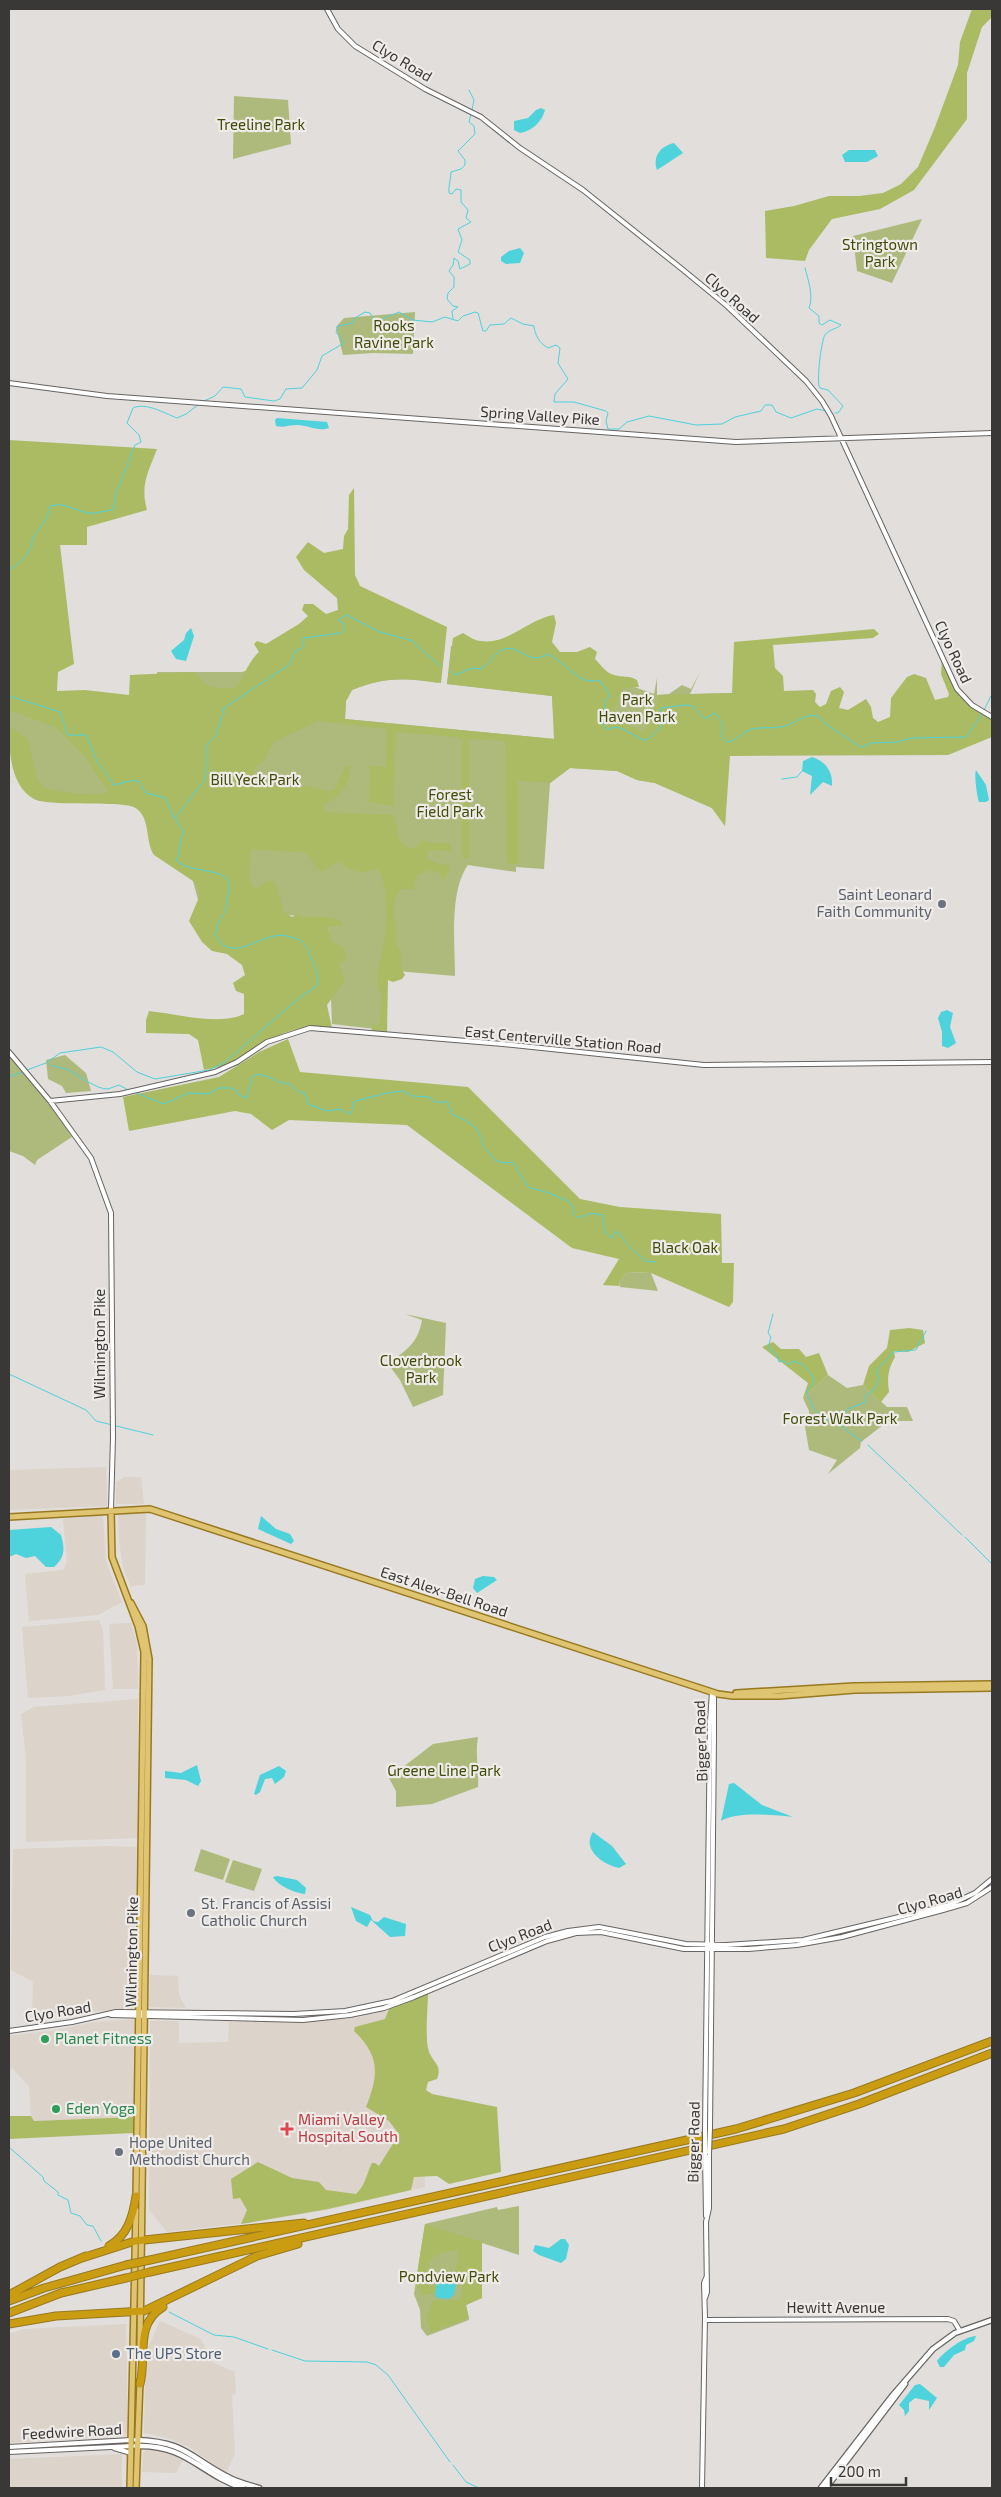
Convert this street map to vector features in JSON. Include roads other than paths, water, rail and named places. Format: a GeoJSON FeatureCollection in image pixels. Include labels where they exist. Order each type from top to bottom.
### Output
{"type":"FeatureCollection","features":[{"type":"Feature","properties":{"kind":"highway"},"geometry":{"type":"LineString","coordinates":[[9,2301],[44,2288],[126,2265],[352,2216],[780,2117],[854,2094],[992,2040]]}},
{"type":"Feature","properties":{"kind":"highway"},"geometry":{"type":"LineString","coordinates":[[9,2313],[61,2293],[784,2129],[859,2104],[992,2053]]}},
{"type":"Feature","properties":{"kind":"highway"},"geometry":{"type":"LineString","coordinates":[[9,2295],[52,2271],[111,2245],[122,2236],[132,2215],[136,2196]]}},
{"type":"Feature","properties":{"kind":"highway"},"geometry":{"type":"LineString","coordinates":[[82,2258],[138,2240],[352,2216]]}},
{"type":"Feature","properties":{"kind":"highway"},"geometry":{"type":"LineString","coordinates":[[9,2324],[56,2316],[137,2312],[160,2305],[268,2251],[382,2220]]}},
{"type":"Feature","properties":{"kind":"highway"},"geometry":{"type":"LineString","coordinates":[[140,2384],[142,2344],[148,2322],[160,2309],[210,2280]]}},
{"type":"Feature","properties":{"kind":"main road","name":"East Alex-Bell Road"},"geometry":{"type":"LineString","coordinates":[[9,1517],[150,1509],[712,1692],[731,1695],[854,1688]]}},
{"type":"Feature","properties":{"kind":"main road","name":"Wilmington Pike"},"geometry":{"type":"LineString","coordinates":[[111,1510],[112,1556],[142,1638],[144,1660],[136,2488]]}},
{"type":"Feature","properties":{"kind":"main road","name":"Wilmington Pike"},"geometry":{"type":"LineString","coordinates":[[129,1600],[135,1608],[147,1642],[148,1692],[136,2196],[138,2240]]}},
{"type":"Feature","properties":{"kind":"main road"},"geometry":{"type":"LineString","coordinates":[[854,1688],[992,1684]]}},
{"type":"Feature","properties":{"kind":"main road"},"geometry":{"type":"LineString","coordinates":[[854,1688],[992,1688]]}},
{"type":"Feature","properties":{"kind":"main road","name":"Wilmington Pike"},"geometry":{"type":"LineString","coordinates":[[130,2488],[132,2453],[136,2443],[140,2384],[137,2312]]}},
{"type":"Feature","properties":{"kind":"main road"},"geometry":{"type":"LineString","coordinates":[[821,2488],[893,2395],[933,2349],[960,2331],[992,2320]]}},
{"type":"Feature","properties":{"kind":"main road"},"geometry":{"type":"LineString","coordinates":[[826,2488],[896,2398],[908,2378]]}},
{"type":"Feature","properties":{"kind":"main road"},"geometry":{"type":"LineString","coordinates":[[136,2443],[163,2442],[184,2449],[225,2476],[259,2488]]}},
{"type":"Feature","properties":{"kind":"main road"},"geometry":{"type":"LineString","coordinates":[[136,2443],[162,2447],[182,2454],[219,2478],[243,2488]]}},
{"type":"Feature","properties":{"kind":"street","name":"Clyo Road"},"geometry":{"type":"LineString","coordinates":[[327,9],[338,29],[355,46],[425,89],[472,112],[520,148],[583,190],[727,306],[811,387],[826,407],[954,682],[963,697],[992,717]]}},
{"type":"Feature","properties":{"kind":"street","name":"Spring Valley Pike"},"geometry":{"type":"LineString","coordinates":[[9,383],[87,393],[194,402],[723,441],[992,433]]}},
{"type":"Feature","properties":{"kind":"street","name":"East Centerville Station Road"},"geometry":{"type":"LineString","coordinates":[[50,1101],[101,1097],[220,1071],[267,1042],[310,1028],[704,1065],[992,1062]]}},
{"type":"Feature","properties":{"kind":"street","name":"Wilmington Pike"},"geometry":{"type":"LineString","coordinates":[[9,1052],[50,1101],[91,1158],[111,1212],[113,1437],[111,1510]]}},
{"type":"Feature","properties":{"kind":"street","name":"Bigger Road"},"geometry":{"type":"LineString","coordinates":[[703,2487],[704,2288],[706,2278],[706,2218],[709,2208],[707,2154],[714,1698],[712,1692]]}},
{"type":"Feature","properties":{"kind":"street","name":"Clyo Road"},"geometry":{"type":"LineString","coordinates":[[9,2031],[111,2015],[116,2012],[303,2020],[366,2012],[414,1998],[547,1941],[582,1932],[606,1932],[674,1948],[782,1942],[827,1936],[948,1905],[975,1893],[992,1879]]}},
{"type":"Feature","properties":{"kind":"street","name":"Clyo Road"},"geometry":{"type":"LineString","coordinates":[[710,1947],[771,1948],[836,1938],[967,1903],[992,1887]]}},
{"type":"Feature","properties":{"kind":"street","name":"Hewitt Avenue"},"geometry":{"type":"LineString","coordinates":[[705,2320],[948,2319],[954,2321],[960,2331]]}},
{"type":"Feature","properties":{"kind":"street","name":"Feedwire Road"},"geometry":{"type":"LineString","coordinates":[[9,2452],[109,2447],[136,2443]]}},
{"type":"Feature","properties":{"kind":"street","name":"Feedwire Road"},"geometry":{"type":"LineString","coordinates":[[9,2447],[136,2443]]}},
{"type":"Feature","properties":{"kind":"street"},"geometry":{"type":"LineString","coordinates":[[109,2447],[132,2453]]}},
{"type":"Feature","properties":{"kind":"water"},"geometry":{"type":"Polygon","coordinates":[[[541,108],[545,110],[542,118],[536,125],[520,133],[514,130],[514,121],[528,118],[541,108]]]}},
{"type":"Feature","properties":{"kind":"water"},"geometry":{"type":"Polygon","coordinates":[[[674,143],[683,153],[657,170],[656,160],[659,152],[669,144],[674,143]]]}},
{"type":"Feature","properties":{"kind":"water"},"geometry":{"type":"Polygon","coordinates":[[[849,150],[875,150],[878,156],[867,162],[845,162],[842,155],[849,150]]]}},
{"type":"Feature","properties":{"kind":"water"},"geometry":{"type":"Polygon","coordinates":[[[520,248],[524,253],[520,263],[506,264],[501,261],[501,257],[509,251],[520,248]]]}},
{"type":"Feature","properties":{"kind":"water"},"geometry":{"type":"Polygon","coordinates":[[[277,418],[327,422],[329,428],[321,429],[301,425],[279,427],[276,426],[275,420],[277,418]]]}},
{"type":"Feature","properties":{"kind":"water"},"geometry":{"type":"Polygon","coordinates":[[[191,628],[194,636],[186,661],[176,659],[171,651],[184,640],[186,633],[191,628]]]}},
{"type":"Feature","properties":{"kind":"water"},"geometry":{"type":"Polygon","coordinates":[[[812,757],[821,761],[830,771],[832,786],[823,782],[810,795],[812,776],[802,771],[803,761],[812,757]]]}},
{"type":"Feature","properties":{"kind":"water"},"geometry":{"type":"Polygon","coordinates":[[[976,770],[986,785],[989,800],[986,802],[979,802],[977,796],[976,770]]]}},
{"type":"Feature","properties":{"kind":"water"},"geometry":{"type":"Polygon","coordinates":[[[947,1010],[953,1013],[950,1027],[956,1043],[948,1048],[942,1046],[942,1032],[938,1018],[941,1012],[947,1010]]]}},
{"type":"Feature","properties":{"kind":"water"},"geometry":{"type":"Polygon","coordinates":[[[261,1516],[276,1529],[290,1534],[294,1541],[291,1544],[258,1529],[261,1516]]]}},
{"type":"Feature","properties":{"kind":"water"},"geometry":{"type":"Polygon","coordinates":[[[51,1527],[61,1535],[63,1544],[62,1556],[54,1567],[46,1567],[35,1556],[26,1558],[16,1554],[9,1557],[9,1530],[51,1527]]]}},
{"type":"Feature","properties":{"kind":"water"},"geometry":{"type":"Polygon","coordinates":[[[483,1576],[494,1577],[497,1580],[477,1593],[473,1588],[475,1579],[483,1576]]]}},
{"type":"Feature","properties":{"kind":"water"},"geometry":{"type":"Polygon","coordinates":[[[197,1765],[201,1781],[198,1786],[186,1780],[165,1778],[165,1771],[181,1773],[197,1765]]]}},
{"type":"Feature","properties":{"kind":"water"},"geometry":{"type":"Polygon","coordinates":[[[279,1766],[286,1771],[284,1777],[275,1784],[272,1778],[265,1779],[260,1792],[256,1795],[254,1794],[260,1775],[279,1766]]]}},
{"type":"Feature","properties":{"kind":"water"},"geometry":{"type":"Polygon","coordinates":[[[734,1783],[762,1805],[793,1817],[746,1815],[721,1821],[729,1784],[734,1783]]]}},
{"type":"Feature","properties":{"kind":"water"},"geometry":{"type":"Polygon","coordinates":[[[593,1832],[612,1846],[626,1864],[619,1868],[607,1864],[596,1856],[590,1845],[593,1832]]]}},
{"type":"Feature","properties":{"kind":"water"},"geometry":{"type":"Polygon","coordinates":[[[273,1877],[297,1880],[306,1888],[305,1894],[292,1891],[283,1886],[273,1877]]]}},
{"type":"Feature","properties":{"kind":"water"},"geometry":{"type":"Polygon","coordinates":[[[351,1907],[370,1915],[373,1921],[378,1922],[384,1917],[406,1924],[405,1936],[390,1937],[371,1920],[367,1927],[356,1921],[351,1907]]]}},
{"type":"Feature","properties":{"kind":"water"},"geometry":{"type":"Polygon","coordinates":[[[561,2239],[565,2239],[569,2245],[566,2259],[561,2263],[533,2251],[535,2245],[549,2248],[561,2239]]]}},
{"type":"Feature","properties":{"kind":"water"},"geometry":{"type":"Polygon","coordinates":[[[446,2274],[456,2284],[454,2295],[449,2299],[437,2298],[435,2294],[437,2284],[446,2274]]]}},
{"type":"Feature","properties":{"kind":"water"},"geometry":{"type":"Polygon","coordinates":[[[976,2336],[974,2341],[966,2345],[965,2350],[954,2355],[944,2367],[940,2367],[937,2361],[945,2353],[960,2342],[976,2336]]]}},
{"type":"Feature","properties":{"kind":"water"},"geometry":{"type":"Polygon","coordinates":[[[920,2384],[937,2398],[929,2410],[929,2401],[915,2398],[909,2403],[909,2411],[905,2416],[904,2410],[899,2405],[915,2385],[920,2384]]]}},
{"type":"Feature","properties":{"kind":"waterway"},"geometry":{"type":"LineString","coordinates":[[469,90],[474,100],[472,110]]}},
{"type":"Feature","properties":{"kind":"waterway"},"geometry":{"type":"LineString","coordinates":[[453,319],[452,311],[458,307],[453,306],[447,299],[448,293],[454,287],[454,277],[449,271],[453,265],[454,258],[458,261],[460,269],[470,264],[470,260],[458,252],[462,240],[458,229],[471,222],[466,218],[468,210],[461,202],[461,190],[456,189],[452,194],[449,193],[449,188],[451,172],[461,169],[465,165],[465,160],[458,151],[475,134],[474,126],[469,122],[471,114]]}},
{"type":"Feature","properties":{"kind":"waterway"},"geometry":{"type":"LineString","coordinates":[[805,268],[811,293],[809,308],[819,316],[819,323],[822,325],[830,320],[841,325],[829,331],[823,339],[819,371],[820,388],[828,390],[843,406],[838,413],[835,413]]}},
{"type":"Feature","properties":{"kind":"waterway"},"geometry":{"type":"LineString","coordinates":[[204,401],[215,396],[223,387],[241,389],[245,397],[274,401],[280,399],[286,389],[302,388],[317,370],[322,356],[344,343],[336,332],[338,326],[353,323],[355,318],[365,312],[370,313],[375,322],[399,312],[413,320],[432,322],[445,317],[458,321],[463,316],[475,312],[478,313],[483,331],[486,331],[490,325],[504,324],[511,318],[523,324],[534,326],[538,338],[548,348],[556,345],[560,348],[558,363],[568,379],[555,394],[554,402],[574,402],[606,411],[608,413],[606,421],[608,429],[619,429],[627,422],[649,416],[696,425],[722,424],[735,417],[761,411],[765,405],[772,405],[776,412],[791,418],[817,409],[826,411]]}},
{"type":"Feature","properties":{"kind":"waterway"},"geometry":{"type":"LineString","coordinates":[[9,570],[17,565],[28,553],[31,548],[32,539],[47,518],[49,507],[59,505],[92,513],[113,510],[116,494],[135,445],[141,442],[139,435],[127,423],[133,408],[149,407],[177,418],[198,405]]}},
{"type":"Feature","properties":{"kind":"waterway"},"geometry":{"type":"LineString","coordinates":[[225,913],[230,882],[220,874],[183,865],[177,861],[183,831],[175,818],[204,781],[206,773],[206,746],[216,736],[224,708],[289,665],[296,650],[303,646],[304,638],[341,633],[344,630],[344,624],[338,620],[347,615],[380,632],[413,641],[440,666]]}},
{"type":"Feature","properties":{"kind":"waterway"},"geometry":{"type":"LineString","coordinates":[[451,671],[456,675],[472,668],[481,669],[499,652],[508,648],[534,658],[547,654],[557,659],[583,679],[600,681],[610,695],[605,702],[603,725],[608,729],[616,727],[623,729],[643,740],[649,739],[667,720],[667,716],[660,711],[662,708],[685,705],[693,706],[705,719],[714,713],[717,715],[722,723],[721,736],[727,742],[750,730],[781,727],[810,716],[821,718],[826,724],[859,746],[864,747],[871,743],[897,742],[913,738],[966,737],[981,716],[992,694]]}},
{"type":"Feature","properties":{"kind":"waterway"},"geometry":{"type":"LineString","coordinates":[[9,696],[60,712],[68,735],[86,735],[97,761],[114,785],[134,780],[139,782],[146,793],[165,798],[174,818]]}},
{"type":"Feature","properties":{"kind":"waterway"},"geometry":{"type":"LineString","coordinates":[[782,779],[797,777],[802,771]]}},
{"type":"Feature","properties":{"kind":"waterway"},"geometry":{"type":"LineString","coordinates":[[27,1070],[46,1063],[60,1053],[101,1047],[113,1052],[137,1072],[155,1079],[209,1070],[224,1063],[297,1000],[317,986],[311,957],[307,947],[302,942],[287,936],[277,936],[248,946],[230,948],[222,944],[215,934],[219,921],[224,914]]}},
{"type":"Feature","properties":{"kind":"waterway"},"geometry":{"type":"LineString","coordinates":[[51,1065],[66,1069],[103,1089],[119,1085],[128,1090]]}},
{"type":"Feature","properties":{"kind":"waterway"},"geometry":{"type":"LineString","coordinates":[[9,1077],[23,1072]]}},
{"type":"Feature","properties":{"kind":"waterway"},"geometry":{"type":"LineString","coordinates":[[134,1092],[164,1104],[189,1093],[208,1094],[219,1088],[231,1088],[237,1091],[239,1095],[247,1098],[252,1077],[259,1075],[290,1084],[299,1092],[305,1093],[308,1104],[327,1111],[341,1109],[348,1114],[352,1112],[353,1103],[356,1101],[403,1091],[413,1096],[429,1097],[435,1102],[448,1102],[452,1114],[467,1121],[478,1130],[483,1146],[495,1160],[504,1163],[513,1162],[528,1187],[568,1201],[573,1206],[573,1213],[577,1217],[592,1214],[603,1215],[606,1233],[612,1238],[615,1232],[618,1232],[632,1250]]}},
{"type":"Feature","properties":{"kind":"waterway"},"geometry":{"type":"LineString","coordinates":[[634,1251],[646,1261],[656,1262]]}},
{"type":"Feature","properties":{"kind":"waterway"},"geometry":{"type":"LineString","coordinates":[[773,1314],[768,1333],[771,1337],[768,1348],[777,1355],[779,1362],[784,1361],[788,1365],[792,1361],[802,1364],[813,1376],[814,1383],[807,1391],[813,1408],[820,1415],[836,1424],[848,1409],[866,1402],[866,1395],[874,1390],[879,1379],[876,1371],[894,1352],[916,1350],[926,1331]]}},
{"type":"Feature","properties":{"kind":"waterway"},"geometry":{"type":"LineString","coordinates":[[9,1374],[86,1410],[96,1421],[153,1435]]}},
{"type":"Feature","properties":{"kind":"waterway"},"geometry":{"type":"LineString","coordinates":[[838,1424],[862,1441]]}},
{"type":"Feature","properties":{"kind":"waterway"},"geometry":{"type":"LineString","coordinates":[[868,1445],[907,1482]]}},
{"type":"Feature","properties":{"kind":"waterway"},"geometry":{"type":"LineString","coordinates":[[909,1484],[962,1535]]}},
{"type":"Feature","properties":{"kind":"waterway"},"geometry":{"type":"LineString","coordinates":[[965,1537],[992,1564]]}},
{"type":"Feature","properties":{"kind":"waterway"},"geometry":{"type":"LineString","coordinates":[[9,2147],[43,2177],[44,2181],[58,2192],[58,2195],[68,2200],[71,2213],[80,2216],[87,2225],[93,2226],[101,2241]]}},
{"type":"Feature","properties":{"kind":"waterway"},"geometry":{"type":"LineString","coordinates":[[169,2312],[214,2335],[234,2337],[268,2349]]}},
{"type":"Feature","properties":{"kind":"waterway"},"geometry":{"type":"LineString","coordinates":[[272,2350],[305,2361],[367,2362],[376,2365],[388,2375],[450,2462]]}},
{"type":"Feature","properties":{"kind":"waterway"},"geometry":{"type":"LineString","coordinates":[[453,2465],[466,2482],[479,2488]]}},
{"type":"Feature","properties":{"kind":"place","name":"Saint Leonard Faith Community"},"geometry":{"type":"Point","coordinates":[942,904]}},
{"type":"Feature","properties":{"kind":"place","name":"St. Francis of Assisi Catholic Church"},"geometry":{"type":"Point","coordinates":[191,1913]}},
{"type":"Feature","properties":{"kind":"place","name":"Planet Fitness"},"geometry":{"type":"Point","coordinates":[45,2039]}},
{"type":"Feature","properties":{"kind":"place","name":"Eden Yoga"},"geometry":{"type":"Point","coordinates":[56,2109]}},
{"type":"Feature","properties":{"kind":"place","name":"Miami Valley Hospital South"},"geometry":{"type":"Point","coordinates":[287,2129]}},
{"type":"Feature","properties":{"kind":"place","name":"Hope United Methodist Church"},"geometry":{"type":"Point","coordinates":[119,2152]}},
{"type":"Feature","properties":{"kind":"place","name":"The UPS Store"},"geometry":{"type":"Point","coordinates":[116,2354]}},
{"type":"Feature","properties":{"kind":"park label","name":"Treeline Park"},"geometry":{"type":"Point","coordinates":[261,125]}},
{"type":"Feature","properties":{"kind":"park label","name":"Stringtown Park"},"geometry":{"type":"Point","coordinates":[880,254]}},
{"type":"Feature","properties":{"kind":"park label","name":"Rooks Ravine Park"},"geometry":{"type":"Point","coordinates":[394,334]}},
{"type":"Feature","properties":{"kind":"park label","name":"Park Haven Park"},"geometry":{"type":"Point","coordinates":[637,708]}},
{"type":"Feature","properties":{"kind":"park label","name":"Bill Yeck Park"},"geometry":{"type":"Point","coordinates":[255,780]}},
{"type":"Feature","properties":{"kind":"park label","name":"Forest Field Park"},"geometry":{"type":"Point","coordinates":[450,804]}},
{"type":"Feature","properties":{"kind":"park label","name":"Black Oak"},"geometry":{"type":"Point","coordinates":[685,1248]}},
{"type":"Feature","properties":{"kind":"park label","name":"Cloverbrook Park"},"geometry":{"type":"Point","coordinates":[421,1370]}},
{"type":"Feature","properties":{"kind":"park label","name":"Forest Walk Park"},"geometry":{"type":"Point","coordinates":[840,1419]}},
{"type":"Feature","properties":{"kind":"park label","name":"Greene Line Park"},"geometry":{"type":"Point","coordinates":[444,1771]}},
{"type":"Feature","properties":{"kind":"park label","name":"Pondview Park"},"geometry":{"type":"Point","coordinates":[449,2277]}}]}
